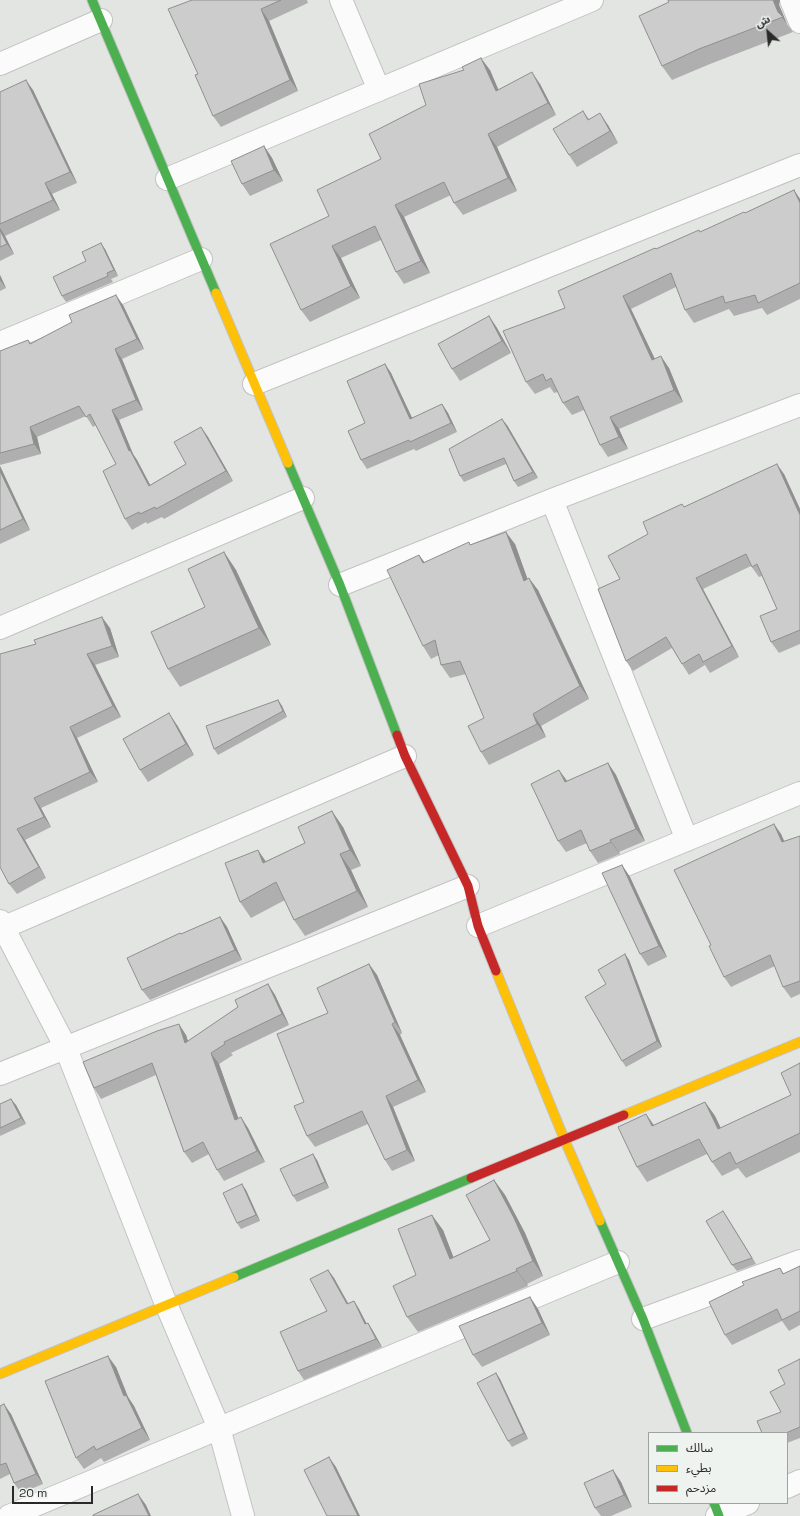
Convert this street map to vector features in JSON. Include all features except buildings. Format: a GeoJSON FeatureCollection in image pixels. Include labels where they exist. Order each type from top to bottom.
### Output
{"type":"FeatureCollection","features":[{"type":"Feature","properties":{"kind":"street"},"geometry":{"type":"LineString","coordinates":[[92,0],[340,585],[405,756],[468,886],[478,926],[565,1141],[643,1319],[687,1432]]}},
{"type":"Feature","properties":{"kind":"street"},"geometry":{"type":"LineString","coordinates":[[341,0],[379,90]]}},
{"type":"Feature","properties":{"kind":"street"},"geometry":{"type":"LineString","coordinates":[[167,179],[592,0]]}},
{"type":"Feature","properties":{"kind":"street"},"geometry":{"type":"LineString","coordinates":[[791,0],[800,22]]}},
{"type":"Feature","properties":{"kind":"street"},"geometry":{"type":"LineString","coordinates":[[0,64],[101,20]]}},
{"type":"Feature","properties":{"kind":"street"},"geometry":{"type":"LineString","coordinates":[[254,384],[800,165]]}},
{"type":"Feature","properties":{"kind":"street"},"geometry":{"type":"LineString","coordinates":[[0,343],[201,259]]}},
{"type":"Feature","properties":{"kind":"street"},"geometry":{"type":"LineString","coordinates":[[340,585],[552,500],[798,412]]}},
{"type":"Feature","properties":{"kind":"street"},"geometry":{"type":"LineString","coordinates":[[0,628],[303,498]]}},
{"type":"Feature","properties":{"kind":"street"},"geometry":{"type":"LineString","coordinates":[[552,500],[687,840]]}},
{"type":"Feature","properties":{"kind":"street"},"geometry":{"type":"LineString","coordinates":[[243,1516],[219,1428],[166,1304],[65,1046],[1,926],[405,756]]}},
{"type":"Feature","properties":{"kind":"street"},"geometry":{"type":"LineString","coordinates":[[478,926],[800,793]]}},
{"type":"Feature","properties":{"kind":"street"},"geometry":{"type":"LineString","coordinates":[[0,1074],[65,1046],[468,886]]}},
{"type":"Feature","properties":{"kind":"street"},"geometry":{"type":"LineString","coordinates":[[0,1374],[166,1304],[565,1141],[800,1042]]}},
{"type":"Feature","properties":{"kind":"street"},"geometry":{"type":"LineString","coordinates":[[643,1319],[800,1261]]}},
{"type":"Feature","properties":{"kind":"street"},"geometry":{"type":"LineString","coordinates":[[9,1516],[618,1262]]}},
{"type":"Feature","properties":{"kind":"street"},"geometry":{"type":"LineString","coordinates":[[788,1487],[800,1481]]}},
{"type":"Feature","properties":{"kind":"street"},"geometry":{"type":"LineString","coordinates":[[717,1513],[745,1504]]}},
{"type":"Feature","properties":{"kind":"traffic: fast"},"geometry":{"type":"LineString","coordinates":[[92,0],[216,293]]}},
{"type":"Feature","properties":{"kind":"traffic: fast"},"geometry":{"type":"LineString","coordinates":[[288,463],[340,585],[397,735]]}},
{"type":"Feature","properties":{"kind":"traffic: fast"},"geometry":{"type":"LineString","coordinates":[[234,1277],[471,1178]]}},
{"type":"Feature","properties":{"kind":"traffic: fast"},"geometry":{"type":"LineString","coordinates":[[600,1221],[643,1319],[687,1432]]}},
{"type":"Feature","properties":{"kind":"traffic: fast"},"geometry":{"type":"LineString","coordinates":[[714,1504],[719,1516]]}},
{"type":"Feature","properties":{"kind":"traffic: slow"},"geometry":{"type":"LineString","coordinates":[[216,293],[288,463]]}},
{"type":"Feature","properties":{"kind":"traffic: slow"},"geometry":{"type":"LineString","coordinates":[[496,971],[565,1141],[600,1221]]}},
{"type":"Feature","properties":{"kind":"traffic: slow"},"geometry":{"type":"LineString","coordinates":[[624,1115],[800,1042]]}},
{"type":"Feature","properties":{"kind":"traffic: slow"},"geometry":{"type":"LineString","coordinates":[[0,1374],[234,1277]]}},
{"type":"Feature","properties":{"kind":"traffic: jam"},"geometry":{"type":"LineString","coordinates":[[397,735],[405,756],[468,886],[478,926],[496,971]]}},
{"type":"Feature","properties":{"kind":"traffic: jam"},"geometry":{"type":"LineString","coordinates":[[471,1178],[624,1115]]}}]}
